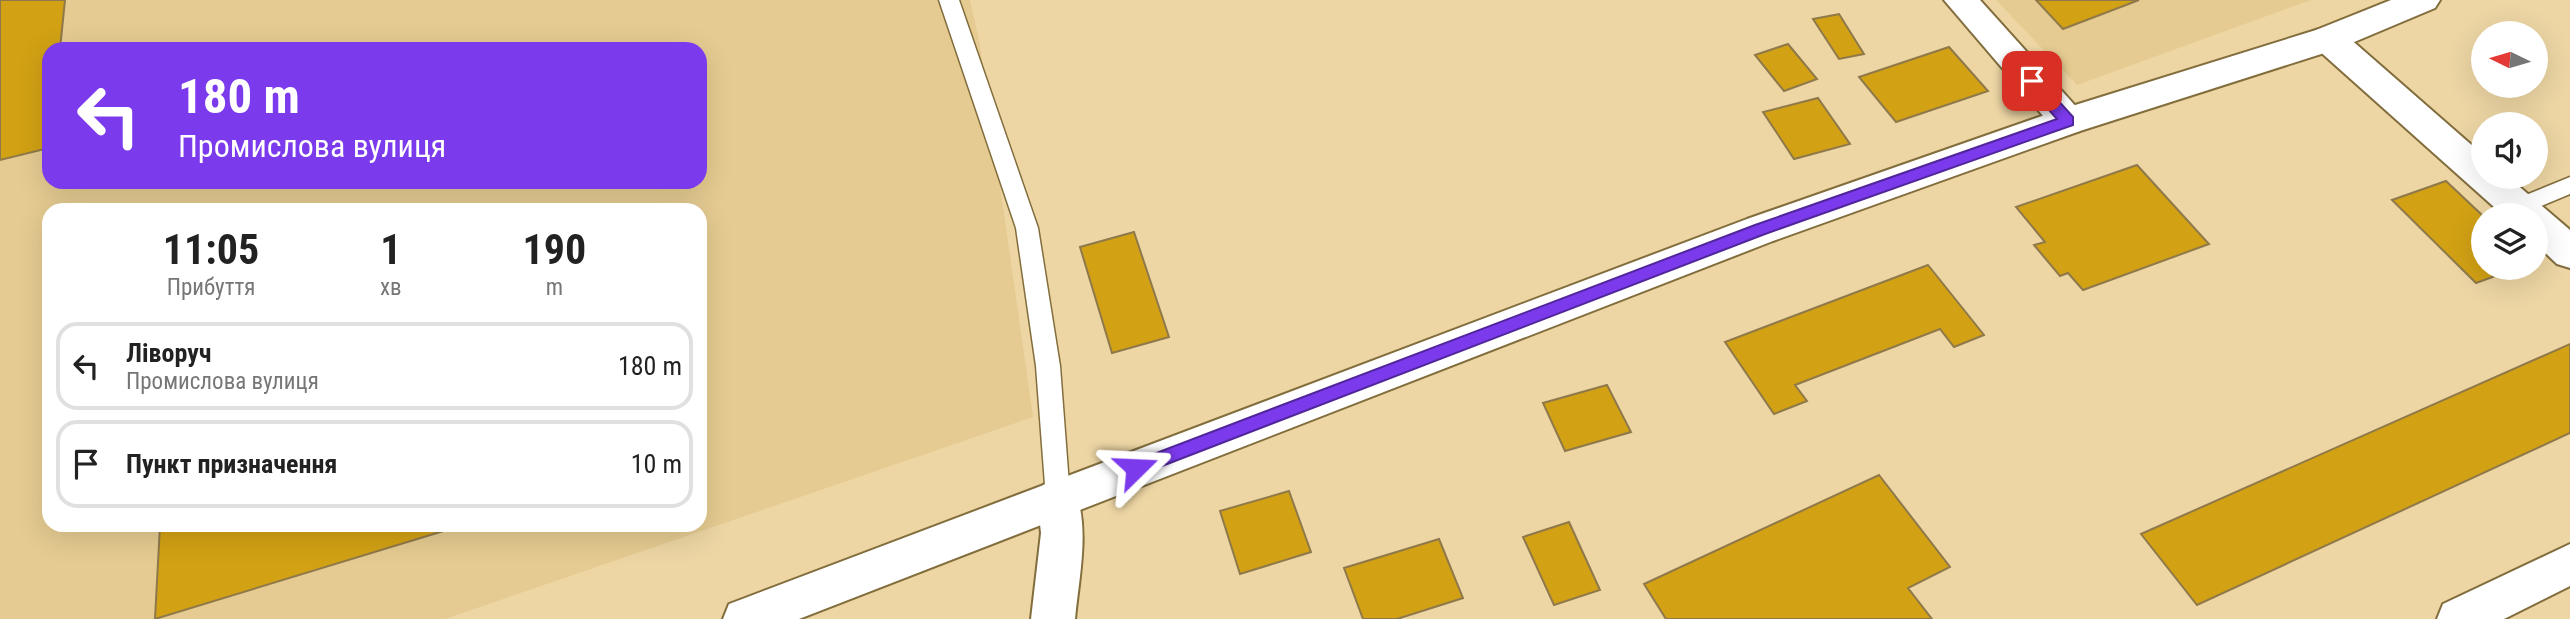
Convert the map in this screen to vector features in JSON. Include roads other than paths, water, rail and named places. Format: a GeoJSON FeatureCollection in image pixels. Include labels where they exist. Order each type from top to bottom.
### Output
{"type":"FeatureCollection","features":[{"type":"Feature","properties":{"kind":"street"},"geometry":{"type":"LineString","coordinates":[[1961,0],[2068,121]]}},
{"type":"Feature","properties":{"kind":"street"},"geometry":{"type":"LineString","coordinates":[[745,619],[1747,235],[2068,121],[2328,39],[2423,0]]}},
{"type":"Feature","properties":{"kind":"street"},"geometry":{"type":"LineString","coordinates":[[2328,39],[2471,165]]}},
{"type":"Feature","properties":{"kind":"street"},"geometry":{"type":"LineString","coordinates":[[2498,189],[2514,203]]}},
{"type":"Feature","properties":{"kind":"street"},"geometry":{"type":"LineString","coordinates":[[2548,234],[2570,253]]}},
{"type":"Feature","properties":{"kind":"street"},"geometry":{"type":"LineString","coordinates":[[1054,619],[1062,533],[1058,498]]}},
{"type":"Feature","properties":{"kind":"street"},"geometry":{"type":"LineString","coordinates":[[2459,619],[2570,564]]}},
{"type":"Feature","properties":{"kind":"lane"},"geometry":{"type":"LineString","coordinates":[[949,0],[1027,228],[1048,366],[1058,498]]}},
{"type":"Feature","properties":{"kind":"lane"},"geometry":{"type":"LineString","coordinates":[[2544,203],[2570,185]]}}]}
